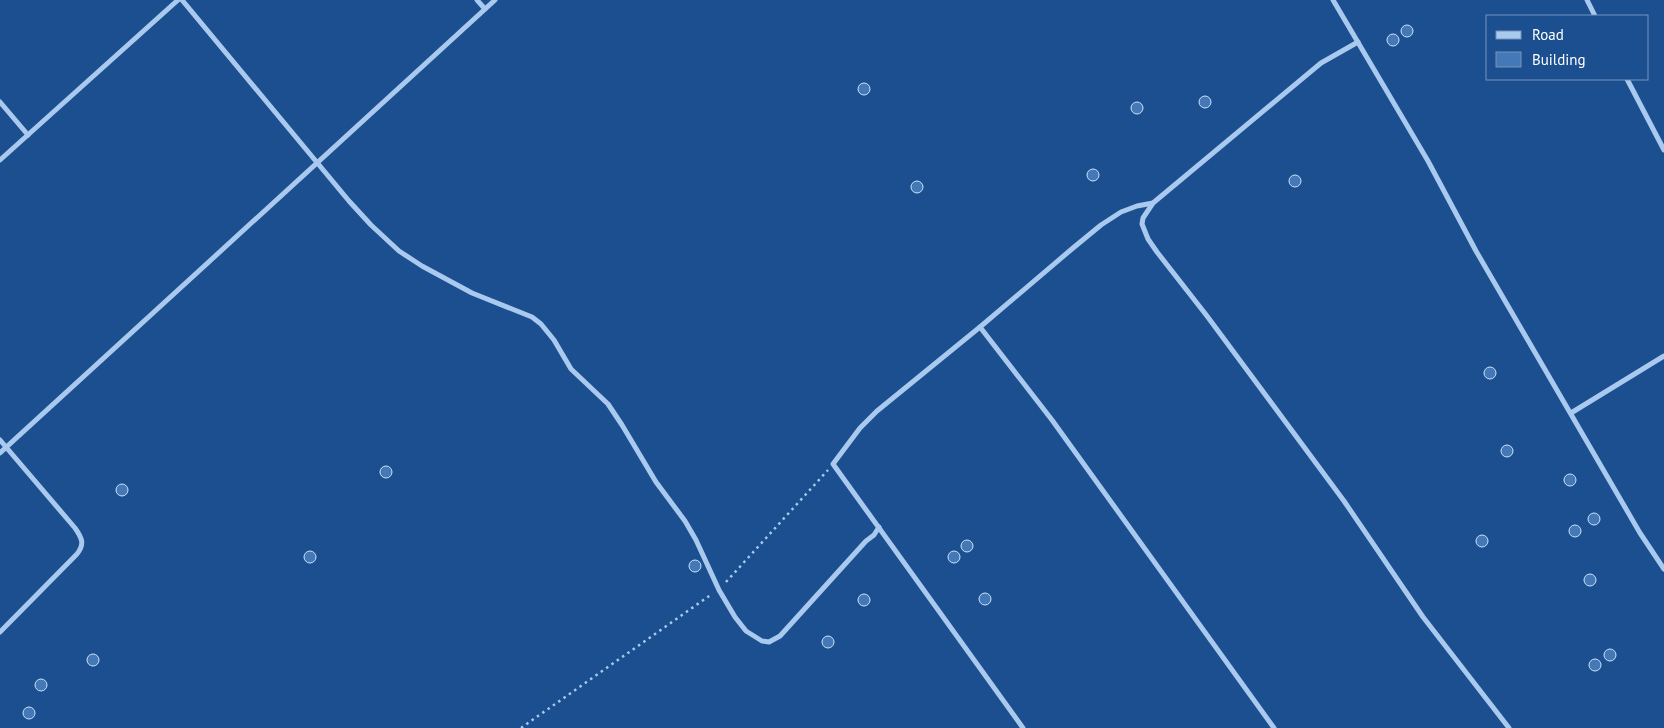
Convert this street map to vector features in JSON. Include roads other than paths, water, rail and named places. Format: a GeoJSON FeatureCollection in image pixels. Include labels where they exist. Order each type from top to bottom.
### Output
{"type":"FeatureCollection","features":[{"type":"Feature","properties":{"kind":"street"},"geometry":{"type":"LineString","coordinates":[[0,160],[178,0]]}},
{"type":"Feature","properties":{"kind":"street"},"geometry":{"type":"LineString","coordinates":[[182,0],[354,207],[399,251],[453,283],[532,317],[541,324],[554,340],[570,369],[608,404],[656,482],[685,521],[719,590],[746,631],[762,641],[774,640],[780,636],[880,527]]}},
{"type":"Feature","properties":{"kind":"street"},"geometry":{"type":"LineString","coordinates":[[477,0],[485,9]]}},
{"type":"Feature","properties":{"kind":"street"},"geometry":{"type":"LineString","coordinates":[[0,453],[495,0]]}},
{"type":"Feature","properties":{"kind":"street"},"geometry":{"type":"LineString","coordinates":[[1333,0],[1428,161],[1476,251],[1572,413],[1640,533],[1664,569]]}},
{"type":"Feature","properties":{"kind":"street"},"geometry":{"type":"LineString","coordinates":[[1587,0],[1594,15]]}},
{"type":"Feature","properties":{"kind":"street"},"geometry":{"type":"LineString","coordinates":[[1358,42],[1321,63],[1153,203],[1143,218],[1142,224],[1148,239],[1157,252],[1207,316],[1344,501],[1423,617],[1509,728]]}},
{"type":"Feature","properties":{"kind":"street"},"geometry":{"type":"LineString","coordinates":[[1628,80],[1664,150]]}},
{"type":"Feature","properties":{"kind":"street"},"geometry":{"type":"LineString","coordinates":[[0,102],[28,135]]}},
{"type":"Feature","properties":{"kind":"street"},"geometry":{"type":"LineString","coordinates":[[1023,728],[833,464],[860,428],[877,411],[1101,225],[1121,212],[1153,203]]}},
{"type":"Feature","properties":{"kind":"street"},"geometry":{"type":"LineString","coordinates":[[980,327],[1052,420],[1274,728]]}},
{"type":"Feature","properties":{"kind":"street"},"geometry":{"type":"LineString","coordinates":[[1572,413],[1664,356]]}},
{"type":"Feature","properties":{"kind":"street"},"geometry":{"type":"LineString","coordinates":[[0,440],[75,528],[83,544],[77,554],[0,632]]}}]}
